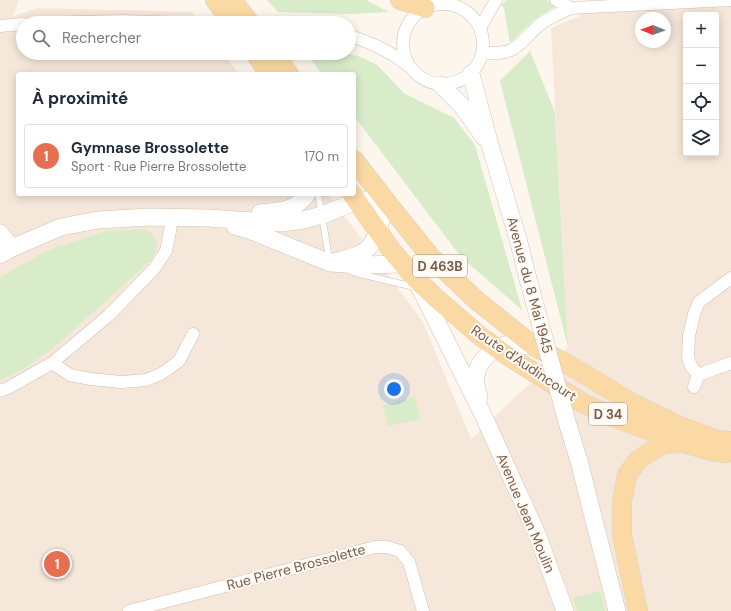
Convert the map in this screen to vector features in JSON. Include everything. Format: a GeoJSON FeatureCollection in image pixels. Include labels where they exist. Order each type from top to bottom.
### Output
{"type":"FeatureCollection","features":[{"type":"Feature","properties":{"kind":"main road"},"geometry":{"type":"LineString","coordinates":[[215,0],[227,16]]}},
{"type":"Feature","properties":{"kind":"main road"},"geometry":{"type":"LineString","coordinates":[[232,0],[245,16]]}},
{"type":"Feature","properties":{"kind":"main road"},"geometry":{"type":"LineString","coordinates":[[400,0],[425,8]]}},
{"type":"Feature","properties":{"kind":"main road"},"geometry":{"type":"LineString","coordinates":[[259,60],[268,72]]}},
{"type":"Feature","properties":{"kind":"main road"},"geometry":{"type":"LineString","coordinates":[[279,60],[288,72]]}},
{"type":"Feature","properties":{"kind":"main road","name":"Route d'Audincourt"},"geometry":{"type":"LineString","coordinates":[[356,163],[430,256],[476,300],[535,347],[569,365],[632,403],[679,426],[717,440],[731,442]]}},
{"type":"Feature","properties":{"kind":"main road","name":"Route d'Audincourt"},"geometry":{"type":"LineString","coordinates":[[354,197],[378,233],[403,264],[415,283],[436,298],[480,336],[520,364],[581,402],[621,420],[684,443],[711,451],[731,454]]}},
{"type":"Feature","properties":{"kind":"main road"},"geometry":{"type":"LineString","coordinates":[[638,611],[622,535],[622,501],[627,475],[638,460],[656,448],[664,444],[684,443]]}},
{"type":"Feature","properties":{"kind":"street"},"geometry":{"type":"LineString","coordinates":[[454,5],[467,0]]}},
{"type":"Feature","properties":{"kind":"street"},"geometry":{"type":"LineString","coordinates":[[480,28],[496,0]]}},
{"type":"Feature","properties":{"kind":"street"},"geometry":{"type":"LineString","coordinates":[[556,0],[571,8]]}},
{"type":"Feature","properties":{"kind":"street"},"geometry":{"type":"LineString","coordinates":[[483,53],[508,51],[514,49],[546,20],[571,8],[731,0]]}},
{"type":"Feature","properties":{"kind":"street"},"geometry":{"type":"LineString","coordinates":[[356,38],[377,46],[393,55],[409,66],[418,76],[428,82],[441,85],[452,84],[471,74],[483,53],[484,41],[480,28],[474,18],[465,10],[454,5],[444,4],[425,8],[414,16],[406,28],[403,41],[404,54],[409,66]]}},
{"type":"Feature","properties":{"kind":"street"},"geometry":{"type":"LineString","coordinates":[[0,26],[16,25]]}},
{"type":"Feature","properties":{"kind":"street"},"geometry":{"type":"LineString","coordinates":[[258,60],[264,72]]}},
{"type":"Feature","properties":{"kind":"street","name":"Avenue du 8 Mai 1945"},"geometry":{"type":"LineString","coordinates":[[471,74],[579,461],[617,611]]}},
{"type":"Feature","properties":{"kind":"street","name":"Avenue du 8 Mai 1945"},"geometry":{"type":"LineString","coordinates":[[441,85],[462,106],[490,145]]}},
{"type":"Feature","properties":{"kind":"street"},"geometry":{"type":"LineString","coordinates":[[208,218],[282,211],[295,206],[304,200],[306,196]]}},
{"type":"Feature","properties":{"kind":"street"},"geometry":{"type":"LineString","coordinates":[[0,233],[6,252],[61,227],[98,220],[134,217],[208,218],[282,223],[322,215],[354,197],[385,200],[378,233],[370,247],[362,253],[330,263]]}},
{"type":"Feature","properties":{"kind":"street"},"geometry":{"type":"LineString","coordinates":[[0,391],[8,388],[52,362],[108,316],[154,269],[166,251],[172,218]]}},
{"type":"Feature","properties":{"kind":"street"},"geometry":{"type":"LineString","coordinates":[[208,218],[254,232],[330,263],[362,265],[403,264]]}},
{"type":"Feature","properties":{"kind":"street"},"geometry":{"type":"LineString","coordinates":[[731,278],[699,302],[694,314],[689,336],[688,356],[696,381],[731,363]]}},
{"type":"Feature","properties":{"kind":"street","name":"Avenue Jean Moulin"},"geometry":{"type":"LineString","coordinates":[[415,283],[484,417],[538,534],[565,611]]}},
{"type":"Feature","properties":{"kind":"street"},"geometry":{"type":"LineString","coordinates":[[52,362],[70,375],[121,382],[146,380],[161,374],[179,361],[193,334]]}},
{"type":"Feature","properties":{"kind":"street"},"geometry":{"type":"LineString","coordinates":[[497,348],[510,344],[535,347]]}},
{"type":"Feature","properties":{"kind":"street","name":"Avenue Jean Moulin"},"geometry":{"type":"LineString","coordinates":[[484,417],[476,386],[476,376],[479,365],[488,354],[497,348]]}},
{"type":"Feature","properties":{"kind":"street","name":"Rue Pierre Brossolette"},"geometry":{"type":"LineString","coordinates":[[129,611],[375,547],[387,547],[400,551],[410,562],[423,611]]}},
{"type":"Feature","properties":{"kind":"lane"},"geometry":{"type":"LineString","coordinates":[[318,196],[330,263],[356,273],[415,283]]}},
{"type":"Feature","properties":{"kind":"shaded area"},"geometry":{"type":"Polygon","coordinates":[[[0,0],[19,0],[13,16],[38,8],[192,12],[195,16],[16,16],[16,60],[228,60],[237,72],[16,72],[16,196],[329,196],[423,322],[471,439],[568,347],[551,28],[580,16],[580,13],[731,3],[731,611],[0,611],[0,0]]]}},
{"type":"Feature","properties":{"kind":"green space"},"geometry":{"type":"Polygon","coordinates":[[[267,0],[366,0],[389,12],[350,14],[278,12],[267,0]]]}},
{"type":"Feature","properties":{"kind":"green space"},"geometry":{"type":"Polygon","coordinates":[[[506,0],[547,0],[555,7],[532,21],[510,43],[504,8],[501,5],[506,0]]]}},
{"type":"Feature","properties":{"kind":"green space"},"geometry":{"type":"Polygon","coordinates":[[[530,51],[555,112],[568,347],[500,81],[530,51]]]}},
{"type":"Feature","properties":{"kind":"green space"},"geometry":{"type":"Polygon","coordinates":[[[356,55],[359,56],[377,65],[405,94],[454,118],[475,145],[522,310],[461,257],[356,119],[356,72],[320,72],[311,60],[356,60],[356,55]]]}},
{"type":"Feature","properties":{"kind":"green space"},"geometry":{"type":"Polygon","coordinates":[[[140,229],[150,232],[157,243],[156,251],[151,260],[51,350],[17,373],[0,380],[0,277],[51,249],[106,231],[140,229]]]}},
{"type":"Feature","properties":{"kind":"green space"},"geometry":{"type":"Polygon","coordinates":[[[415,397],[420,419],[388,426],[383,405],[415,397]]]}},
{"type":"Feature","properties":{"kind":"green space"},"geometry":{"type":"Polygon","coordinates":[[[600,591],[605,611],[577,611],[573,598],[600,591]]]}},
{"type":"Feature","properties":{"kind":"place","name":"Gymnase Brossolette"},"geometry":{"type":"Point","coordinates":[57,564]}}]}
